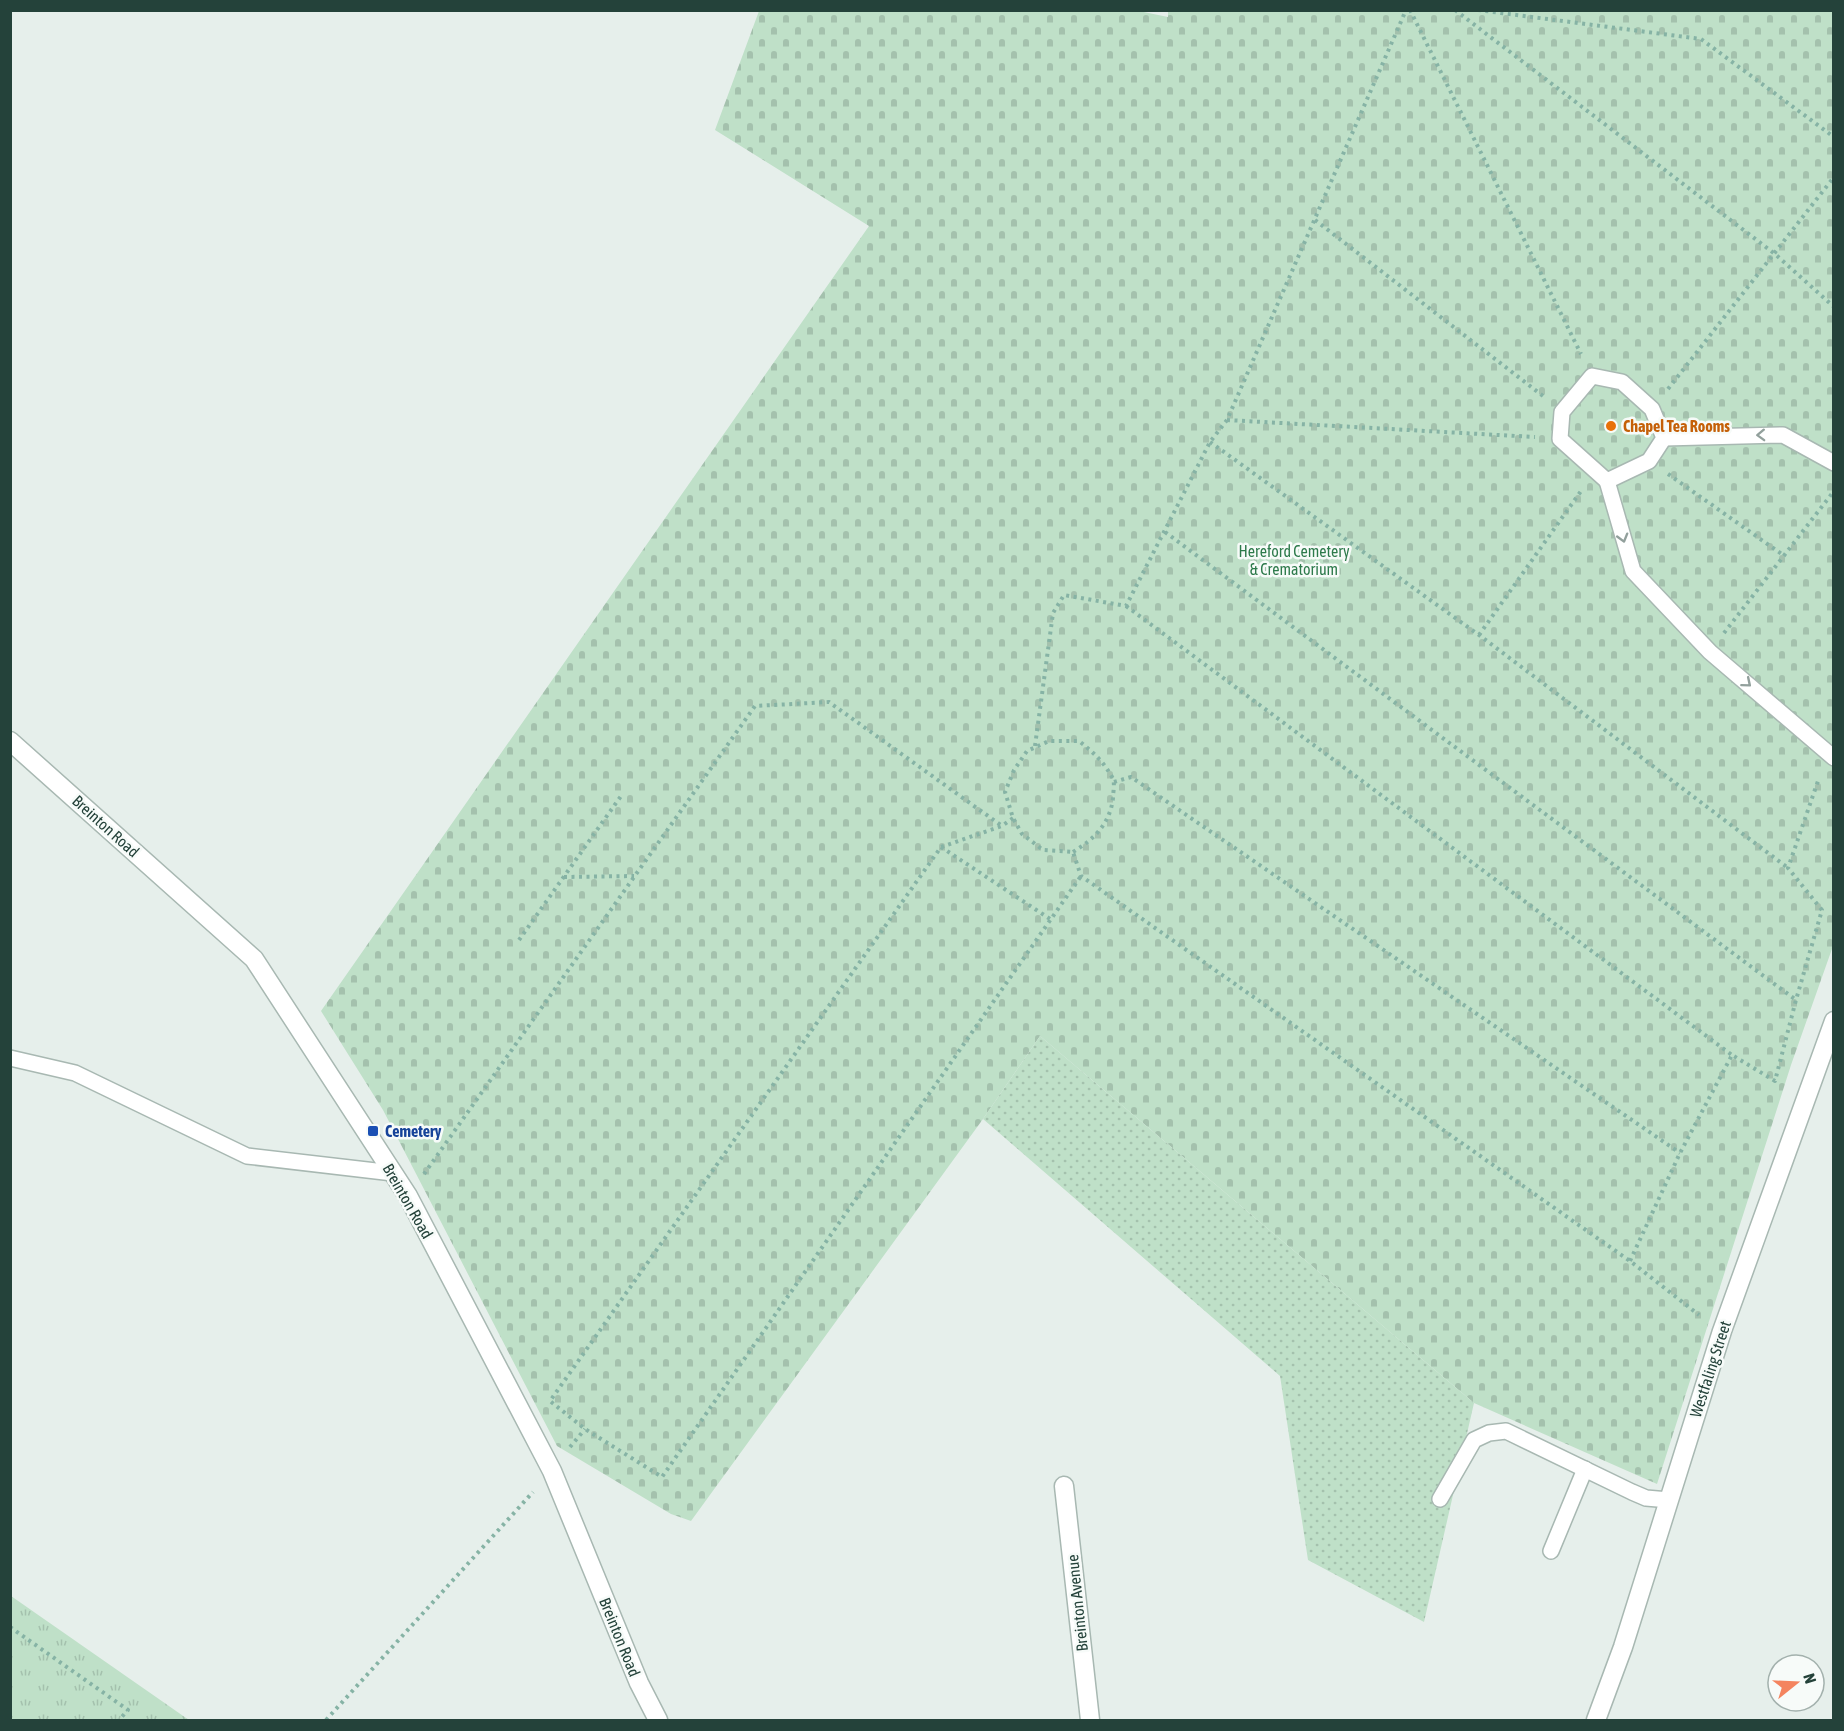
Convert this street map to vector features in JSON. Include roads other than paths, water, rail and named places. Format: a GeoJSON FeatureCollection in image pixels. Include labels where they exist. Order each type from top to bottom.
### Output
{"type":"FeatureCollection","features":[{"type":"Feature","properties":{"kind":"street","name":"Breinton Road"},"geometry":{"type":"LineString","coordinates":[[10,741],[254,959],[408,1196],[552,1471],[639,1683],[658,1720]]}},
{"type":"Feature","properties":{"kind":"street","name":"Westfaling Street"},"geometry":{"type":"LineString","coordinates":[[1596,1720],[1623,1647],[1722,1331],[1833,1020]]}},
{"type":"Feature","properties":{"kind":"street","name":"Breinton Avenue"},"geometry":{"type":"LineString","coordinates":[[1064,1486],[1090,1720]]}},
{"type":"Feature","properties":{"kind":"lane"},"geometry":{"type":"LineString","coordinates":[[1664,438],[1652,409],[1622,382],[1592,376],[1562,412],[1560,439],[1601,477],[1633,572],[1710,652],[1830,754]]}},
{"type":"Feature","properties":{"kind":"lane"},"geometry":{"type":"LineString","coordinates":[[1664,438],[1783,435],[1833,463]]}},
{"type":"Feature","properties":{"kind":"lane"},"geometry":{"type":"LineString","coordinates":[[1601,477],[1649,461],[1664,438]]}},
{"type":"Feature","properties":{"kind":"lane"},"geometry":{"type":"LineString","coordinates":[[10,1058],[75,1073],[247,1156],[393,1173]]}},
{"type":"Feature","properties":{"kind":"lane"},"geometry":{"type":"LineString","coordinates":[[1440,1500],[1474,1440],[1490,1433],[1506,1431],[1646,1498],[1669,1500]]}},
{"type":"Feature","properties":{"kind":"lane"},"geometry":{"type":"LineString","coordinates":[[1551,1551],[1585,1469]]}},
{"type":"Feature","properties":{"kind":"place","name":"Chapel Tea Rooms"},"geometry":{"type":"Point","coordinates":[1611,426]}},
{"type":"Feature","properties":{"kind":"place","name":"Cemetery"},"geometry":{"type":"Point","coordinates":[373,1131]}},
{"type":"Feature","properties":{"kind":"park label","name":"Hereford Cemetery & Crematorium"},"geometry":{"type":"Point","coordinates":[1294,560]}}]}
